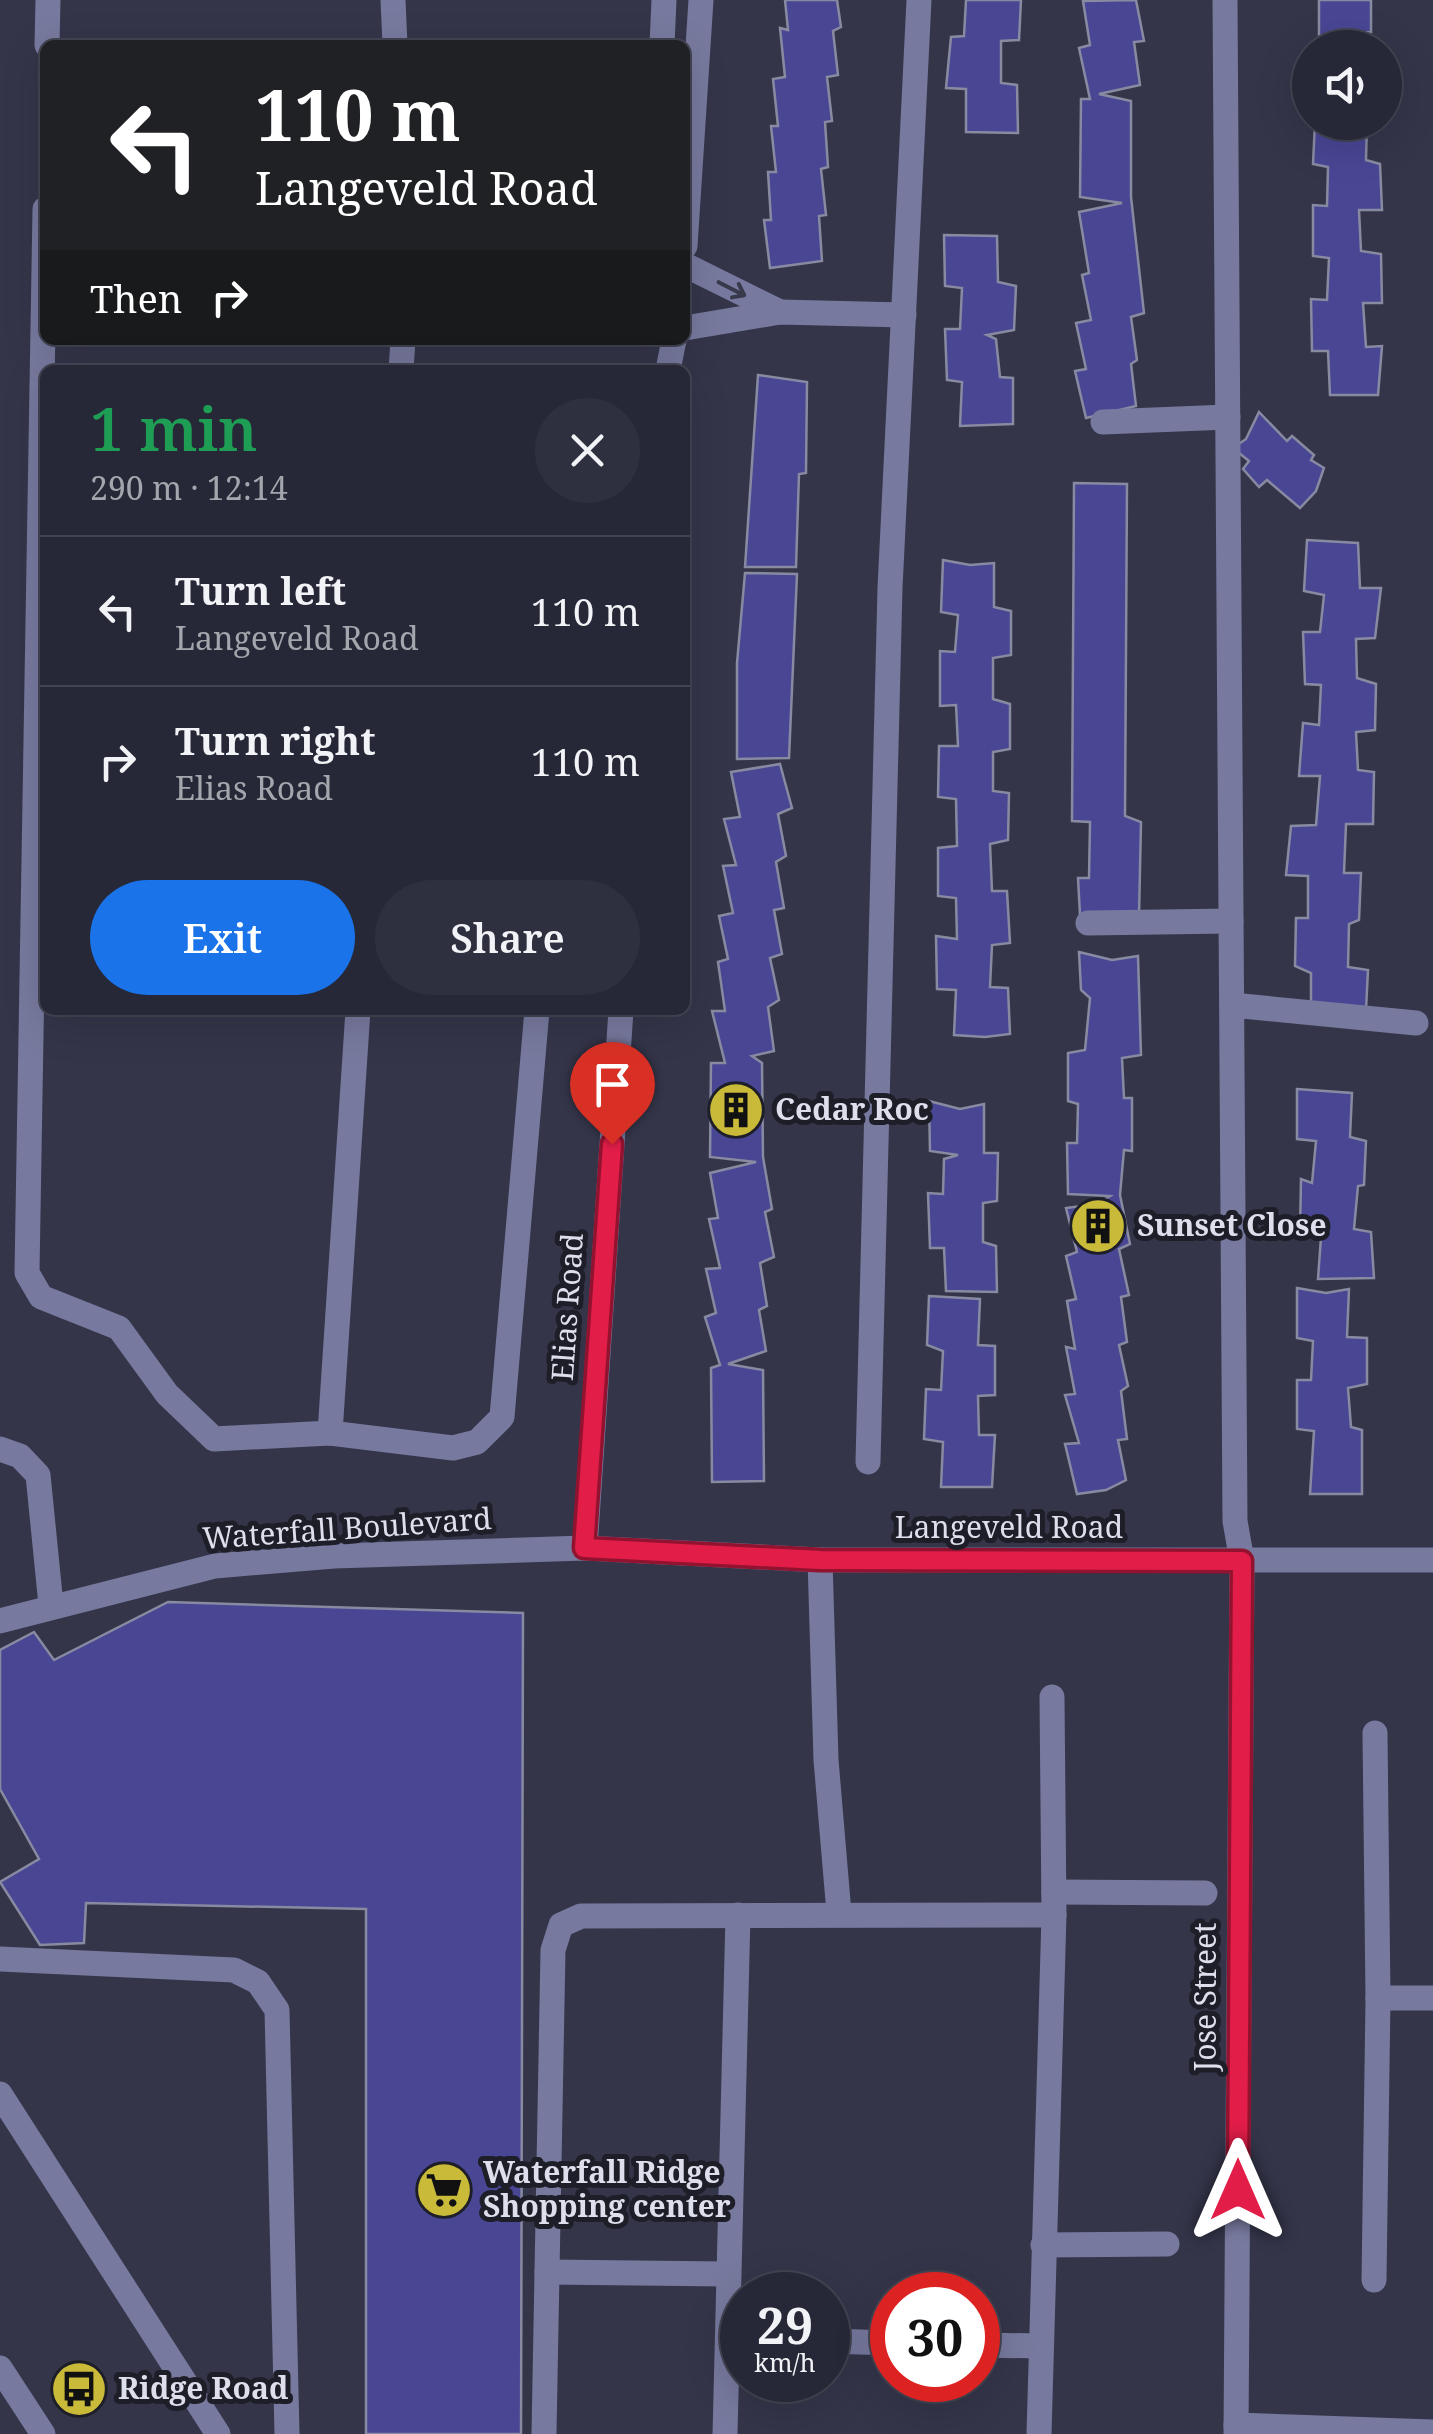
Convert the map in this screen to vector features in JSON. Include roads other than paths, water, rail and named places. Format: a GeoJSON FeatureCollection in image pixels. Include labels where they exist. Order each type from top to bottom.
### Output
{"type":"FeatureCollection","features":[{"type":"Feature","properties":{"kind":"street"},"geometry":{"type":"LineString","coordinates":[[47,40],[48,0]]}},
{"type":"Feature","properties":{"kind":"street"},"geometry":{"type":"LineString","coordinates":[[393,0],[395,40]]}},
{"type":"Feature","properties":{"kind":"street"},"geometry":{"type":"LineString","coordinates":[[662,40],[664,0]]}},
{"type":"Feature","properties":{"kind":"street"},"geometry":{"type":"LineString","coordinates":[[690,174],[702,0]]}},
{"type":"Feature","properties":{"kind":"street"},"geometry":{"type":"LineString","coordinates":[[868,1462],[890,588],[920,0]]}},
{"type":"Feature","properties":{"kind":"street","name":"Jose Street"},"geometry":{"type":"LineString","coordinates":[[1225,0],[1235,1521],[1242,1561],[1236,2430]]}},
{"type":"Feature","properties":{"kind":"street"},"geometry":{"type":"LineString","coordinates":[[690,267],[780,312]]}},
{"type":"Feature","properties":{"kind":"street"},"geometry":{"type":"LineString","coordinates":[[690,327],[780,312],[904,314]]}},
{"type":"Feature","properties":{"kind":"street"},"geometry":{"type":"LineString","coordinates":[[1103,422],[1228,417]]}},
{"type":"Feature","properties":{"kind":"street"},"geometry":{"type":"LineString","coordinates":[[40,871],[28,1273],[41,1297],[119,1328],[167,1394],[214,1438],[330,1433],[454,1448],[476,1442],[502,1417],[537,1015]]}},
{"type":"Feature","properties":{"kind":"street"},"geometry":{"type":"LineString","coordinates":[[1088,922],[1231,921]]}},
{"type":"Feature","properties":{"kind":"street"},"geometry":{"type":"LineString","coordinates":[[1232,1005],[1416,1023]]}},
{"type":"Feature","properties":{"kind":"street"},"geometry":{"type":"LineString","coordinates":[[330,1433],[358,1015]]}},
{"type":"Feature","properties":{"kind":"street","name":"Elias Road"},"geometry":{"type":"LineString","coordinates":[[584,1548],[620,1015]]}},
{"type":"Feature","properties":{"kind":"street"},"geometry":{"type":"LineString","coordinates":[[0,1449],[20,1456],[38,1476],[50,1605]]}},
{"type":"Feature","properties":{"kind":"street","name":"Langeveld Road"},"geometry":{"type":"LineString","coordinates":[[584,1548],[820,1560],[1433,1560]]}},
{"type":"Feature","properties":{"kind":"street","name":"Waterfall Boulevard"},"geometry":{"type":"LineString","coordinates":[[0,1622],[50,1605],[215,1566],[334,1556],[584,1548]]}},
{"type":"Feature","properties":{"kind":"street"},"geometry":{"type":"LineString","coordinates":[[820,1560],[826,1760],[839,1913]]}},
{"type":"Feature","properties":{"kind":"street"},"geometry":{"type":"LineString","coordinates":[[1040,2434],[1054,1904],[1052,1697]]}},
{"type":"Feature","properties":{"kind":"street"},"geometry":{"type":"LineString","coordinates":[[1374,2280],[1378,1998],[1375,1733]]}},
{"type":"Feature","properties":{"kind":"street"},"geometry":{"type":"LineString","coordinates":[[544,2434],[556,1932],[571,1917],[839,1913],[1205,1894]]}},
{"type":"Feature","properties":{"kind":"street"},"geometry":{"type":"LineString","coordinates":[[728,2272],[738,1914]]}},
{"type":"Feature","properties":{"kind":"street"},"geometry":{"type":"LineString","coordinates":[[0,1959],[234,1970],[258,1982],[277,2010],[287,2434]]}},
{"type":"Feature","properties":{"kind":"street"},"geometry":{"type":"LineString","coordinates":[[1378,1998],[1433,1998]]}},
{"type":"Feature","properties":{"kind":"street"},"geometry":{"type":"LineString","coordinates":[[0,2094],[218,2434]]}},
{"type":"Feature","properties":{"kind":"street"},"geometry":{"type":"LineString","coordinates":[[1042,2245],[1167,2244]]}},
{"type":"Feature","properties":{"kind":"street"},"geometry":{"type":"LineString","coordinates":[[547,2272],[720,2274]]}},
{"type":"Feature","properties":{"kind":"street"},"geometry":{"type":"LineString","coordinates":[[1000,2345],[1041,2346]]}},
{"type":"Feature","properties":{"kind":"street"},"geometry":{"type":"LineString","coordinates":[[0,2368],[42,2434]]}},
{"type":"Feature","properties":{"kind":"street"},"geometry":{"type":"LineString","coordinates":[[726,2434],[729,2402]]}},
{"type":"Feature","properties":{"kind":"street"},"geometry":{"type":"LineString","coordinates":[[1236,2430],[1433,2432]]}},
{"type":"Feature","properties":{"kind":"place","name":"Cedar Roc"},"geometry":{"type":"Point","coordinates":[736,1110]}},
{"type":"Feature","properties":{"kind":"place","name":"Sunset Close"},"geometry":{"type":"Point","coordinates":[1098,1226]}},
{"type":"Feature","properties":{"kind":"place","name":"Waterfall Ridge Shopping center"},"geometry":{"type":"Point","coordinates":[444,2190]}},
{"type":"Feature","properties":{"kind":"place","name":"Ridge Road"},"geometry":{"type":"Point","coordinates":[79,2389]}}]}
